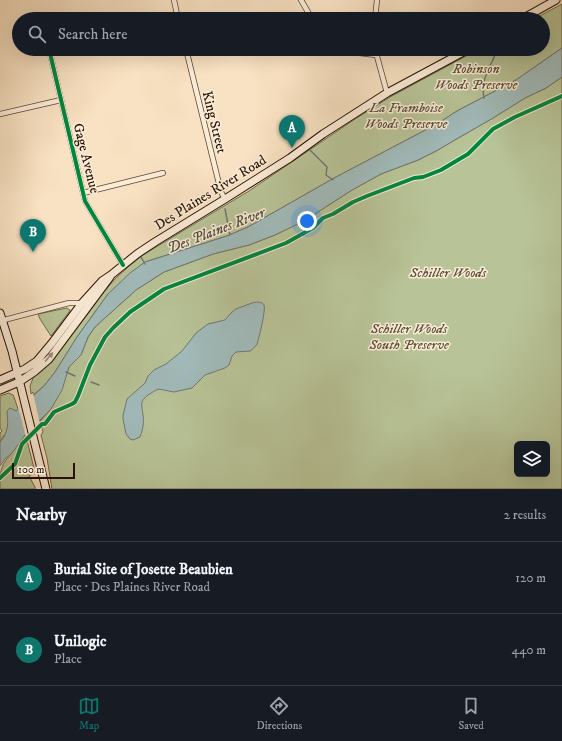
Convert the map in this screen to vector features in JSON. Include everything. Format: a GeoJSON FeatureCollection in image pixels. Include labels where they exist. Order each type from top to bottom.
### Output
{"type":"FeatureCollection","features":[{"type":"Feature","properties":{"kind":"main road"},"geometry":{"type":"LineString","coordinates":[[535,12],[556,0]]}},
{"type":"Feature","properties":{"kind":"main road","name":"Des Plaines River Road"},"geometry":{"type":"LineString","coordinates":[[0,380],[30,366],[43,354],[82,303],[102,281],[154,242],[290,158],[329,130],[387,93],[456,56]]}},
{"type":"Feature","properties":{"kind":"main road","name":"Des Plaines River Road"},"geometry":{"type":"LineString","coordinates":[[0,390],[19,382],[49,359],[111,275]]}},
{"type":"Feature","properties":{"kind":"main road"},"geometry":{"type":"LineString","coordinates":[[0,313],[1,320],[7,334],[46,489]]}},
{"type":"Feature","properties":{"kind":"street"},"geometry":{"type":"LineString","coordinates":[[174,0],[177,12]]}},
{"type":"Feature","properties":{"kind":"street"},"geometry":{"type":"LineString","coordinates":[[301,0],[308,12]]}},
{"type":"Feature","properties":{"kind":"street"},"geometry":{"type":"LineString","coordinates":[[376,12],[377,0]]}},
{"type":"Feature","properties":{"kind":"street","name":"Gage Avenue"},"geometry":{"type":"LineString","coordinates":[[51,56],[87,206],[123,265]]}},
{"type":"Feature","properties":{"kind":"street","name":"King Street"},"geometry":{"type":"LineString","coordinates":[[188,56],[221,192],[225,199]]}},
{"type":"Feature","properties":{"kind":"street"},"geometry":{"type":"LineString","coordinates":[[376,56],[387,93]]}},
{"type":"Feature","properties":{"kind":"street"},"geometry":{"type":"LineString","coordinates":[[0,114],[61,100]]}},
{"type":"Feature","properties":{"kind":"street"},"geometry":{"type":"LineString","coordinates":[[83,193],[163,172]]}},
{"type":"Feature","properties":{"kind":"street"},"geometry":{"type":"LineString","coordinates":[[1,320],[69,303],[82,303]]}},
{"type":"Feature","properties":{"kind":"green space","name":"La Framboise Woods Preserve"},"geometry":{"type":"Polygon","coordinates":[[[562,4],[562,48],[516,80],[457,111],[437,124],[336,177],[248,227],[227,236],[145,262],[108,294],[77,337],[55,372],[44,386],[33,395],[33,392],[31,394],[30,386],[33,378],[48,363],[115,279],[143,255],[249,191],[390,97],[466,56],[550,56],[550,12],[547,12],[562,4]]]}},
{"type":"Feature","properties":{"kind":"green space","name":"Schiller Woods South Preserve"},"geometry":{"type":"Polygon","coordinates":[[[562,77],[562,489],[52,489],[47,458],[41,435],[43,432],[40,421],[51,409],[69,367],[81,355],[88,337],[95,327],[136,290],[164,272],[213,254],[249,245],[275,235],[304,221],[352,190],[381,174],[418,160],[436,151],[525,98],[546,88],[562,77]]]}},
{"type":"Feature","properties":{"kind":"green space"},"geometry":{"type":"Polygon","coordinates":[[[67,308],[70,310],[69,312],[51,336],[38,314],[67,308]]]}},
{"type":"Feature","properties":{"kind":"green space"},"geometry":{"type":"Polygon","coordinates":[[[9,393],[14,397],[22,421],[35,472],[29,476],[36,489],[0,489],[0,477],[3,465],[12,453],[4,435],[0,442],[0,433],[2,431],[0,428],[0,396],[9,393]]]}},
{"type":"Feature","properties":{"kind":"water"},"geometry":{"type":"Polygon","coordinates":[[[562,48],[562,77],[546,88],[525,98],[436,151],[418,160],[381,174],[352,190],[304,221],[275,235],[249,245],[213,254],[164,272],[136,290],[95,327],[88,337],[81,355],[69,367],[62,390],[51,409],[25,435],[0,466],[0,442],[5,435],[8,423],[7,411],[10,408],[16,411],[44,386],[108,294],[130,273],[145,262],[227,236],[248,227],[336,177],[437,124],[457,111],[516,80],[562,48]]]}},
{"type":"Feature","properties":{"kind":"water"},"geometry":{"type":"Polygon","coordinates":[[[257,302],[264,305],[263,318],[255,347],[250,351],[236,352],[232,356],[229,365],[225,368],[205,375],[192,388],[174,392],[159,389],[148,395],[143,400],[142,404],[143,423],[140,437],[133,440],[130,439],[126,434],[123,419],[127,399],[145,383],[148,376],[154,370],[166,364],[182,351],[196,333],[208,324],[225,320],[236,309],[257,302]]]}},
{"type":"Feature","properties":{"kind":"pier"},"geometry":{"type":"Polygon","coordinates":[[[33,393],[40,424],[26,438],[18,408],[33,393]]]}},
{"type":"Feature","properties":{"kind":"waterway"},"geometry":{"type":"LineString","coordinates":[[484,98],[484,80],[494,56]]}},
{"type":"Feature","properties":{"kind":"waterway"},"geometry":{"type":"LineString","coordinates":[[310,150],[327,167],[326,175],[333,180]]}},
{"type":"Feature","properties":{"kind":"waterway","name":"Des Plaines River"},"geometry":{"type":"LineString","coordinates":[[225,209],[230,235]]}},
{"type":"Feature","properties":{"kind":"waterway"},"geometry":{"type":"LineString","coordinates":[[141,257],[145,264]]}},
{"type":"Feature","properties":{"kind":"waterway"},"geometry":{"type":"LineString","coordinates":[[66,372],[75,376]]}},
{"type":"Feature","properties":{"kind":"waterway"},"geometry":{"type":"LineString","coordinates":[[91,382],[99,385]]}},
{"type":"Feature","properties":{"kind":"cycle path"},"geometry":{"type":"LineString","coordinates":[[51,56],[85,201],[123,265]]}},
{"type":"Feature","properties":{"kind":"cycle path"},"geometry":{"type":"LineString","coordinates":[[0,478],[15,464],[22,444],[42,424],[45,424],[54,412],[75,402],[90,365],[105,337],[130,312],[164,289],[286,243],[313,228],[323,218],[353,202],[414,178],[423,177],[441,170],[468,154],[493,129],[515,117],[562,96]]}},
{"type":"Feature","properties":{"kind":"place","name":"Burial Site of Josette Beaubien"},"geometry":{"type":"Point","coordinates":[292,148]}},
{"type":"Feature","properties":{"kind":"place","name":"Unilogic"},"geometry":{"type":"Point","coordinates":[33,252]}},
{"type":"Feature","properties":{"kind":"park label","name":"Robinson Woods Preserve"},"geometry":{"type":"Point","coordinates":[476,76]}},
{"type":"Feature","properties":{"kind":"park label","name":"Schiller Woods"},"geometry":{"type":"Point","coordinates":[448,272]}}]}
